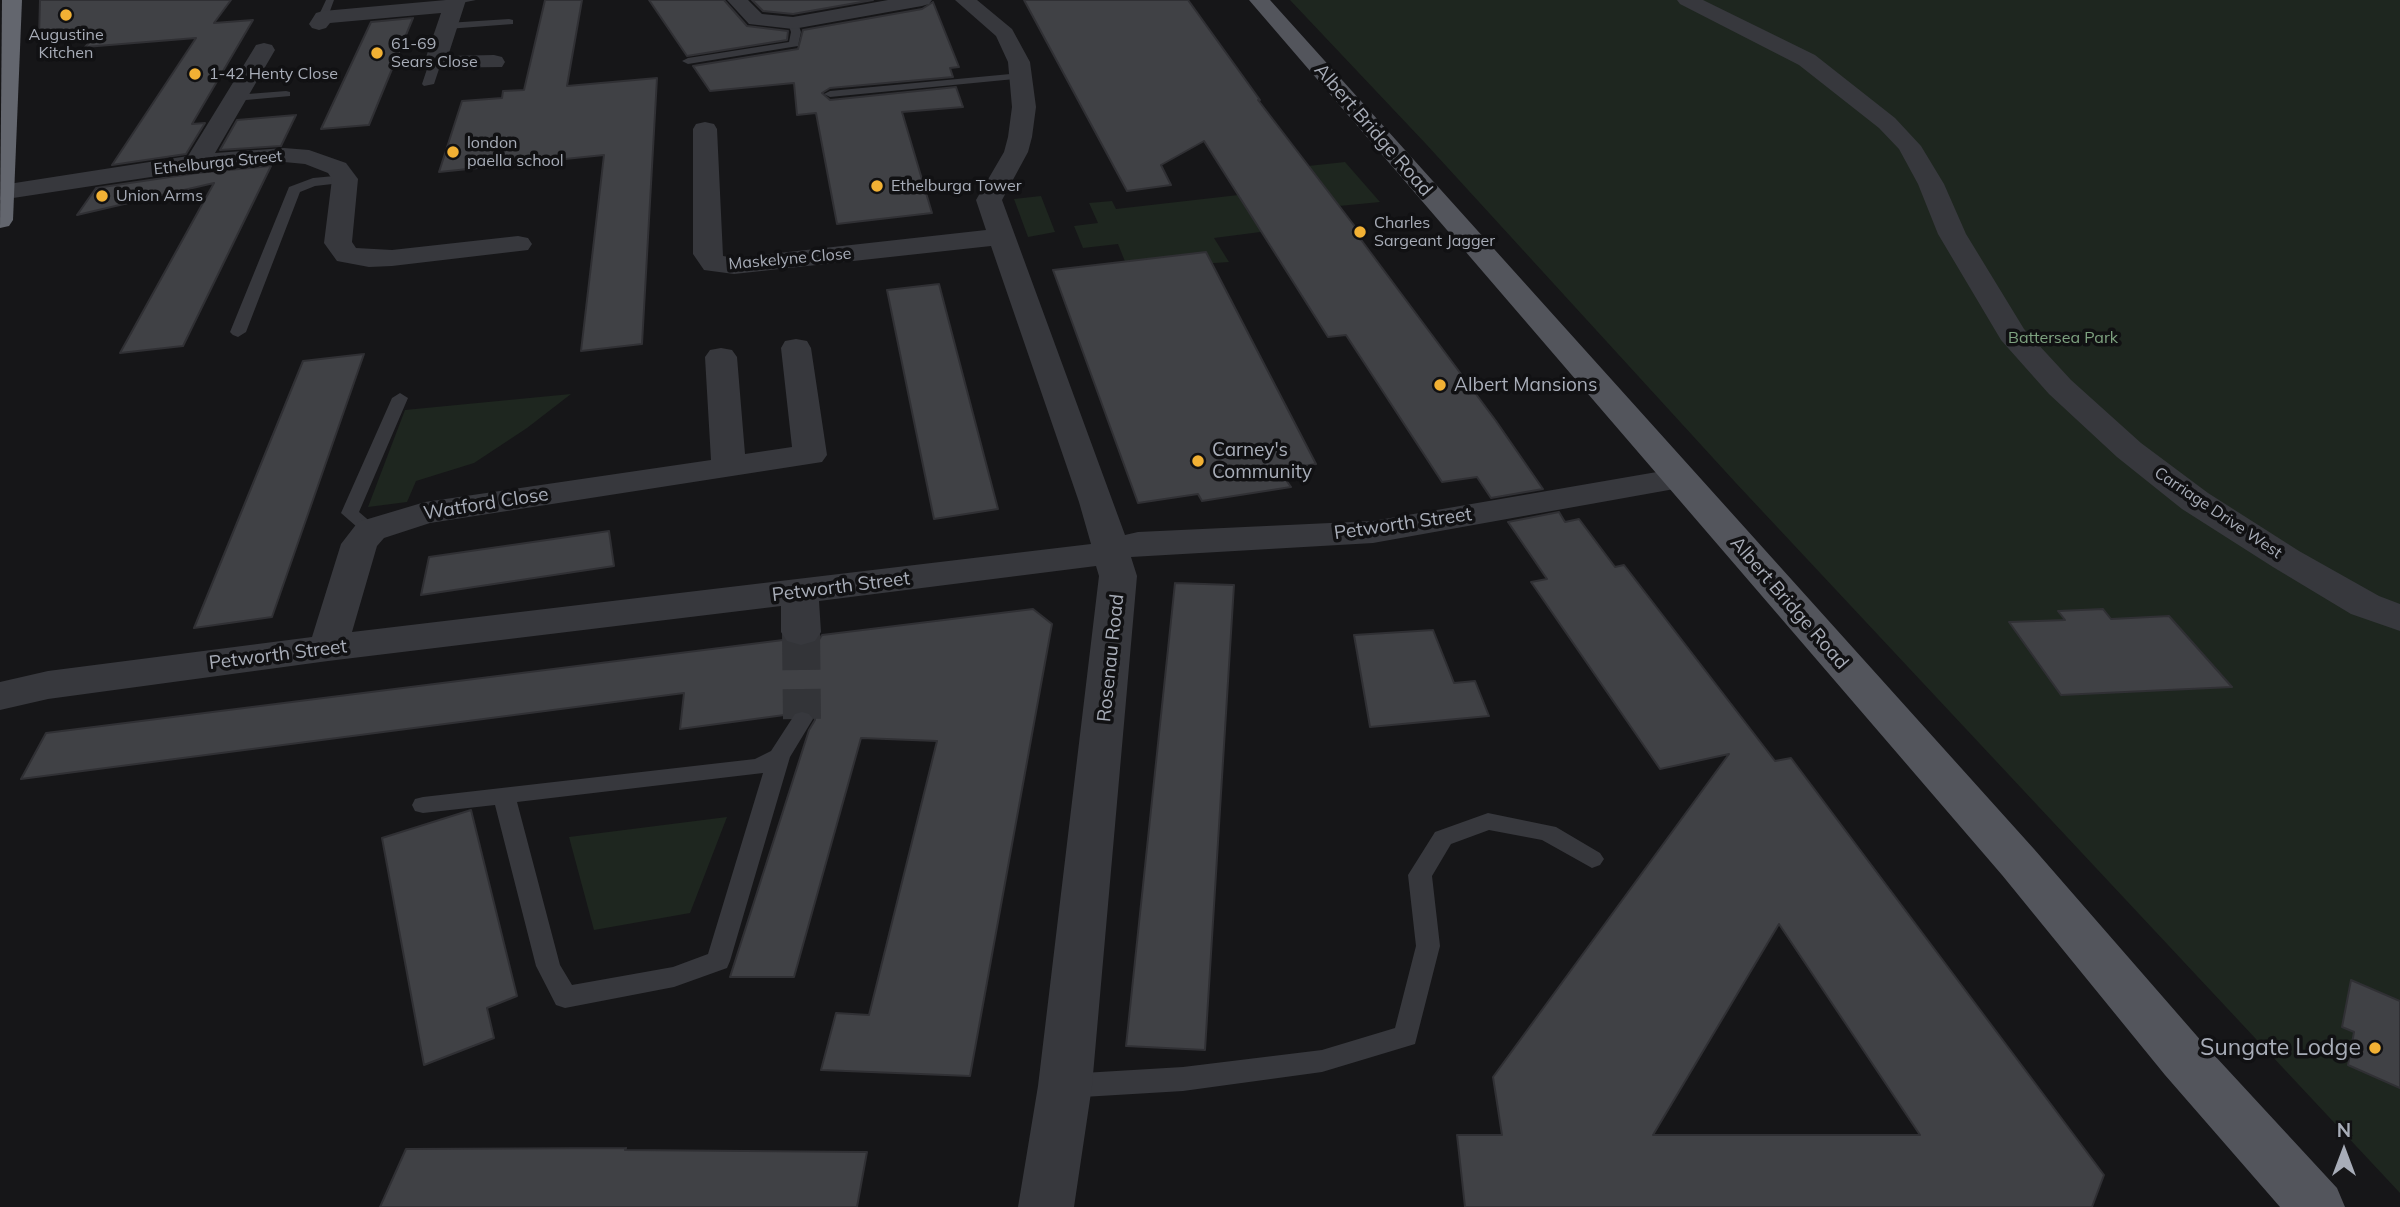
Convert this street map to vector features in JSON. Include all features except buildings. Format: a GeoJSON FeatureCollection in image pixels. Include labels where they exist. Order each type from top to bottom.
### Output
{"type":"FeatureCollection","features":[{"type":"Feature","properties":{"kind":"highway"},"geometry":{"type":"LineString","coordinates":[[0,220],[12,0]]}},
{"type":"Feature","properties":{"kind":"main road","name":"Albert Bridge Road"},"geometry":{"type":"LineString","coordinates":[[1259,0],[2009,852],[2184,1059],[2317,1207]]}},
{"type":"Feature","properties":{"kind":"street"},"geometry":{"type":"LineString","coordinates":[[737,0],[756,20],[793,23],[922,0]]}},
{"type":"Feature","properties":{"kind":"street"},"geometry":{"type":"LineString","coordinates":[[965,0],[1005,33],[1019,62],[1022,85]]}},
{"type":"Feature","properties":{"kind":"street","name":"Carriage Drive West"},"geometry":{"type":"LineString","coordinates":[[1687,0],[1807,60],[1887,123],[1909,146],[1931,184],[1951,234],[2012,334],[2060,387],[2129,450],[2195,501],[2383,611],[2400,631]]}},
{"type":"Feature","properties":{"kind":"street"},"geometry":{"type":"LineString","coordinates":[[324,14],[457,7],[435,63],[494,62]]}},
{"type":"Feature","properties":{"kind":"street"},"geometry":{"type":"LineString","coordinates":[[197,162],[264,50]]}},
{"type":"Feature","properties":{"kind":"street","name":"Rosenau Road"},"geometry":{"type":"LineString","coordinates":[[1022,85],[1024,107],[1020,137],[989,200],[1097,502],[1118,576],[1065,1086],[1046,1207]]}},
{"type":"Feature","properties":{"kind":"street","name":"Maskelyne Close"},"geometry":{"type":"LineString","coordinates":[[705,129],[707,254],[714,264],[734,267],[1002,237]]}},
{"type":"Feature","properties":{"kind":"street","name":"Ethelburga Street"},"geometry":{"type":"LineString","coordinates":[[2,188],[197,162],[284,155],[309,157],[337,168],[345,178]]}},
{"type":"Feature","properties":{"kind":"street"},"geometry":{"type":"LineString","coordinates":[[345,178],[338,243],[348,255],[369,259],[392,258],[518,244]]}},
{"type":"Feature","properties":{"kind":"street","name":"Watford Close"},"geometry":{"type":"LineString","coordinates":[[371,530],[425,513],[810,455],[796,348]]}},
{"type":"Feature","properties":{"kind":"street"},"geometry":{"type":"LineString","coordinates":[[721,357],[729,466]]}},
{"type":"Feature","properties":{"kind":"street","name":"Petworth Street"},"geometry":{"type":"LineString","coordinates":[[0,696],[48,685],[328,648],[1087,557],[1138,543],[1373,531],[1680,478]]}},
{"type":"Feature","properties":{"kind":"street"},"geometry":{"type":"LineString","coordinates":[[328,648],[359,544],[371,530]]}},
{"type":"Feature","properties":{"kind":"street"},"geometry":{"type":"LineString","coordinates":[[800,592],[801,632]]}},
{"type":"Feature","properties":{"kind":"lane"},"geometry":{"type":"LineString","coordinates":[[457,7],[509,22]]}},
{"type":"Feature","properties":{"kind":"lane"},"geometry":{"type":"LineString","coordinates":[[688,61],[794,44],[796,32],[793,23]]}},
{"type":"Feature","properties":{"kind":"lane"},"geometry":{"type":"LineString","coordinates":[[428,84],[435,63]]}},
{"type":"Feature","properties":{"kind":"lane"},"geometry":{"type":"LineString","coordinates":[[830,94],[1022,85]]}},
{"type":"Feature","properties":{"kind":"lane"},"geometry":{"type":"LineString","coordinates":[[235,98],[286,94]]}},
{"type":"Feature","properties":{"kind":"lane"},"geometry":{"type":"LineString","coordinates":[[238,332],[294,190],[313,182],[345,178]]}},
{"type":"Feature","properties":{"kind":"lane"},"geometry":{"type":"LineString","coordinates":[[371,530],[350,513],[400,398]]}},
{"type":"Feature","properties":{"kind":"lane"},"geometry":{"type":"LineString","coordinates":[[504,796],[548,967],[565,997],[674,978],[718,961],[779,756],[802,719]]}},
{"type":"Feature","properties":{"kind":"lane"},"geometry":{"type":"LineString","coordinates":[[423,805],[759,766],[779,756]]}},
{"type":"Feature","properties":{"kind":"lane"},"geometry":{"type":"LineString","coordinates":[[1065,1086],[1183,1079],[1321,1061],[1406,1036],[1428,946],[1420,875],[1444,838],[1488,821],[1548,833],[1592,859]]}},
{"type":"Feature","properties":{"kind":"green space","name":"Battersea Park"},"geometry":{"type":"Polygon","coordinates":[[[1290,0],[2400,0],[2400,1193],[1735,482],[1426,144],[1290,0]]]}},
{"type":"Feature","properties":{"kind":"green space"},"geometry":{"type":"Polygon","coordinates":[[[1345,162],[1380,202],[1298,210],[1307,226],[1214,238],[1229,262],[1128,269],[1118,244],[1083,248],[1074,226],[1098,223],[1089,203],[1112,201],[1116,209],[1256,193],[1308,166],[1345,162]]]}},
{"type":"Feature","properties":{"kind":"green space"},"geometry":{"type":"Polygon","coordinates":[[[1041,196],[1055,232],[1028,237],[1014,199],[1041,196]]]}},
{"type":"Feature","properties":{"kind":"green space"},"geometry":{"type":"Polygon","coordinates":[[[571,394],[527,428],[474,463],[416,481],[407,502],[368,507],[405,410],[571,394]]]}},
{"type":"Feature","properties":{"kind":"green space"},"geometry":{"type":"Polygon","coordinates":[[[727,817],[690,913],[594,930],[569,837],[727,817]]]}},
{"type":"Feature","properties":{"kind":"tunnel"},"geometry":{"type":"LineString","coordinates":[[801,632],[802,719]]}},
{"type":"Feature","properties":{"kind":"place","name":"Augustine Kitchen"},"geometry":{"type":"Point","coordinates":[66,15]}},
{"type":"Feature","properties":{"kind":"place","name":"61-69 Sears Close"},"geometry":{"type":"Point","coordinates":[377,53]}},
{"type":"Feature","properties":{"kind":"place","name":"1-42 Henty Close"},"geometry":{"type":"Point","coordinates":[195,74]}},
{"type":"Feature","properties":{"kind":"place","name":"london paella school"},"geometry":{"type":"Point","coordinates":[453,152]}},
{"type":"Feature","properties":{"kind":"place","name":"Ethelburga Tower"},"geometry":{"type":"Point","coordinates":[877,186]}},
{"type":"Feature","properties":{"kind":"place","name":"Union Arms"},"geometry":{"type":"Point","coordinates":[102,196]}},
{"type":"Feature","properties":{"kind":"place","name":"Charles Sargeant Jagger"},"geometry":{"type":"Point","coordinates":[1360,232]}},
{"type":"Feature","properties":{"kind":"place","name":"Albert Mansions"},"geometry":{"type":"Point","coordinates":[1440,385]}},
{"type":"Feature","properties":{"kind":"place","name":"Carney's Community"},"geometry":{"type":"Point","coordinates":[1198,461]}},
{"type":"Feature","properties":{"kind":"place","name":"Sungate Lodge"},"geometry":{"type":"Point","coordinates":[2375,1048]}}]}
